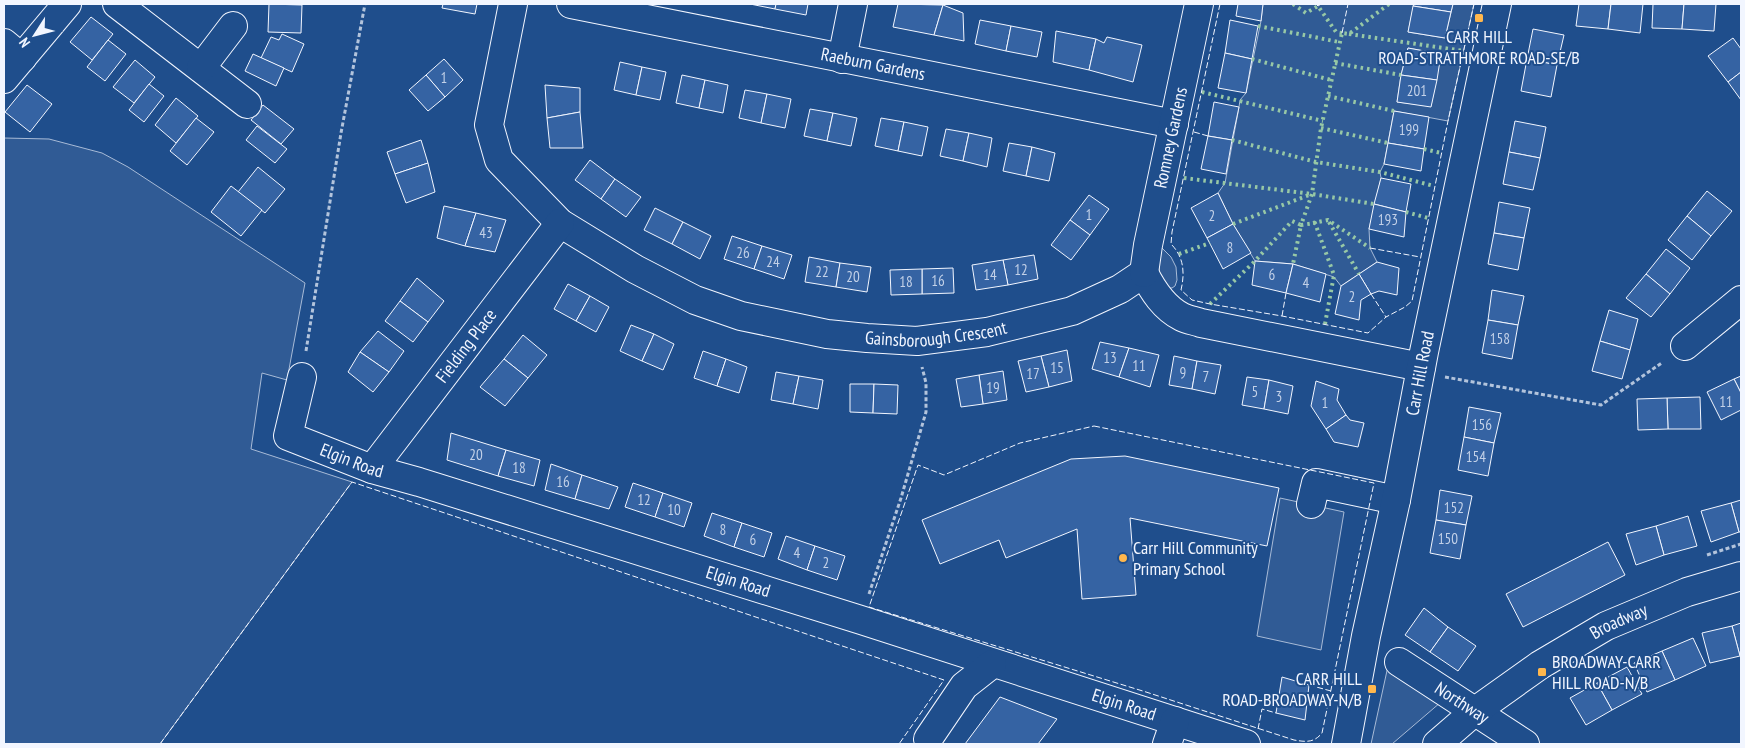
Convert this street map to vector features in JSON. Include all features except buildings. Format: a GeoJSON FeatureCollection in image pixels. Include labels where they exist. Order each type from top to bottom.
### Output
{"type":"FeatureCollection","features":[{"type":"Feature","properties":{"kind":"street"},"geometry":{"type":"LineString","coordinates":[[4,79],[13,51],[67,4]]}},
{"type":"Feature","properties":{"kind":"street"},"geometry":{"type":"LineString","coordinates":[[117,4],[247,104]]}},
{"type":"Feature","properties":{"kind":"street","name":"Gainsborough Crescent"},"geometry":{"type":"LineString","coordinates":[[513,4],[490,125],[499,160],[560,222],[635,269],[695,300],[741,316],[827,334],[917,341],[987,332],[1072,311],[1120,289],[1144,273]]}},
{"type":"Feature","properties":{"kind":"street","name":"Raeburn Gardens"},"geometry":{"type":"LineString","coordinates":[[571,4],[1174,124]]}},
{"type":"Feature","properties":{"kind":"street"},"geometry":{"type":"LineString","coordinates":[[842,59],[853,4]]}},
{"type":"Feature","properties":{"kind":"street","name":"Romney Gardens"},"geometry":{"type":"LineString","coordinates":[[1144,273],[1148,245],[1199,4]]}},
{"type":"Feature","properties":{"kind":"street","name":"Carr Hill Road"},"geometry":{"type":"LineString","coordinates":[[1346,744],[1366,636],[1396,500],[1435,374],[1497,4]]}},
{"type":"Feature","properties":{"kind":"street"},"geometry":{"type":"LineString","coordinates":[[201,68],[233,26]]}},
{"type":"Feature","properties":{"kind":"street","name":"Fielding Place"},"geometry":{"type":"LineString","coordinates":[[372,469],[560,222]]}},
{"type":"Feature","properties":{"kind":"street"},"geometry":{"type":"LineString","coordinates":[[1144,273],[1153,291],[1166,305],[1183,318],[1435,374]]}},
{"type":"Feature","properties":{"kind":"street"},"geometry":{"type":"LineString","coordinates":[[1685,346],[1741,300]]}},
{"type":"Feature","properties":{"kind":"street","name":"Elgin Road"},"geometry":{"type":"LineString","coordinates":[[302,377],[288,436],[372,469],[861,620],[992,664],[1171,733],[1246,744]]}},
{"type":"Feature","properties":{"kind":"street"},"geometry":{"type":"LineString","coordinates":[[1311,504],[1316,483],[1396,500]]}},
{"type":"Feature","properties":{"kind":"street","name":"Broadway"},"geometry":{"type":"LineString","coordinates":[[1437,744],[1474,712],[1540,665],[1606,626],[1687,592],[1741,576]]}},
{"type":"Feature","properties":{"kind":"street","name":"Northway"},"geometry":{"type":"LineString","coordinates":[[1399,662],[1525,744]]}},
{"type":"Feature","properties":{"kind":"street"},"geometry":{"type":"LineString","coordinates":[[928,739],[964,686],[992,664]]}},
{"type":"Feature","properties":{"kind":"path"},"geometry":{"type":"LineString","coordinates":[[302,377],[341,133],[365,4]]}},
{"type":"Feature","properties":{"kind":"path"},"geometry":{"type":"LineString","coordinates":[[861,620],[926,412],[926,383],[917,341]]}},
{"type":"Feature","properties":{"kind":"path"},"geometry":{"type":"LineString","coordinates":[[1435,374],[1602,405],[1685,346]]}},
{"type":"Feature","properties":{"kind":"path"},"geometry":{"type":"LineString","coordinates":[[1702,557],[1741,544]]}},
{"type":"Feature","properties":{"kind":"shaded area"},"geometry":{"type":"Polygon","coordinates":[[[1263,4],[1414,4],[1408,32],[1445,38],[1453,4],[1474,4],[1448,121],[1394,111],[1369,229],[1370,248],[1377,262],[1341,286],[1334,277],[1293,264],[1255,261],[1233,224],[1218,193],[1225,183],[1240,100],[1246,93],[1263,4]],[[1408,48],[1397,102],[1431,106],[1441,54],[1408,48]]]}},
{"type":"Feature","properties":{"kind":"shaded area"},"geometry":{"type":"Polygon","coordinates":[[[4,138],[49,139],[102,153],[128,167],[305,283],[287,380],[262,373],[251,449],[352,482],[160,744],[4,744],[4,138]]]}},
{"type":"Feature","properties":{"kind":"shaded area"},"geometry":{"type":"Polygon","coordinates":[[[1160,246],[1171,257],[1176,267],[1177,280],[1172,288],[1168,288],[1161,278],[1159,270],[1160,246]]]}},
{"type":"Feature","properties":{"kind":"shaded area"},"geometry":{"type":"Polygon","coordinates":[[[1280,498],[1344,512],[1321,650],[1257,636],[1280,498]]]}},
{"type":"Feature","properties":{"kind":"shaded area"},"geometry":{"type":"Polygon","coordinates":[[[1388,666],[1441,702],[1392,744],[1371,744],[1388,666]]]}},
{"type":"Feature","properties":{"kind":"hedge"},"geometry":{"type":"LineString","coordinates":[[1293,4],[1306,13],[1318,6],[1336,32],[1342,33]]}},
{"type":"Feature","properties":{"kind":"hedge"},"geometry":{"type":"LineString","coordinates":[[1325,324],[1334,275],[1315,223],[1301,225],[1312,194],[1321,128],[1342,33],[1349,34],[1389,4]]}},
{"type":"Feature","properties":{"kind":"hedge"},"geometry":{"type":"LineString","coordinates":[[1258,26],[1339,42]]}},
{"type":"Feature","properties":{"kind":"hedge"},"geometry":{"type":"LineString","coordinates":[[1349,34],[1464,51]]}},
{"type":"Feature","properties":{"kind":"hedge"},"geometry":{"type":"LineString","coordinates":[[1252,59],[1331,80]]}},
{"type":"Feature","properties":{"kind":"hedge"},"geometry":{"type":"LineString","coordinates":[[1335,63],[1401,75]]}},
{"type":"Feature","properties":{"kind":"hedge"},"geometry":{"type":"LineString","coordinates":[[1202,92],[1323,121]]}},
{"type":"Feature","properties":{"kind":"hedge"},"geometry":{"type":"LineString","coordinates":[[1328,96],[1394,111]]}},
{"type":"Feature","properties":{"kind":"hedge"},"geometry":{"type":"LineString","coordinates":[[1321,128],[1388,143]]}},
{"type":"Feature","properties":{"kind":"hedge"},"geometry":{"type":"LineString","coordinates":[[1232,140],[1316,162],[1380,172],[1434,186]]}},
{"type":"Feature","properties":{"kind":"hedge"},"geometry":{"type":"LineString","coordinates":[[1424,149],[1441,153]]}},
{"type":"Feature","properties":{"kind":"hedge"},"geometry":{"type":"LineString","coordinates":[[1184,178],[1312,194],[1374,204]]}},
{"type":"Feature","properties":{"kind":"hedge"},"geometry":{"type":"LineString","coordinates":[[1233,224],[1309,195]]}},
{"type":"Feature","properties":{"kind":"hedge"},"geometry":{"type":"LineString","coordinates":[[1406,212],[1428,218]]}},
{"type":"Feature","properties":{"kind":"hedge"},"geometry":{"type":"LineString","coordinates":[[1313,223],[1328,220],[1370,248]]}},
{"type":"Feature","properties":{"kind":"hedge"},"geometry":{"type":"LineString","coordinates":[[1210,304],[1255,261],[1292,221],[1301,225],[1293,264]]}},
{"type":"Feature","properties":{"kind":"hedge"},"geometry":{"type":"LineString","coordinates":[[1329,222],[1359,274]]}},
{"type":"Feature","properties":{"kind":"hedge"},"geometry":{"type":"LineString","coordinates":[[1179,254],[1210,243]]}},
{"type":"Feature","properties":{"kind":"fence"},"geometry":{"type":"LineString","coordinates":[[1220,4],[1172,232],[1171,244],[1179,254],[1182,266],[1181,290],[1192,300],[1368,333],[1386,317],[1412,301],[1448,121],[1474,4]]}},
{"type":"Feature","properties":{"kind":"fence"},"geometry":{"type":"LineString","coordinates":[[1316,4],[1318,6],[1321,4]]}},
{"type":"Feature","properties":{"kind":"fence"},"geometry":{"type":"LineString","coordinates":[[1342,33],[1348,4]]}},
{"type":"Feature","properties":{"kind":"fence"},"geometry":{"type":"LineString","coordinates":[[1194,132],[1208,136]]}},
{"type":"Feature","properties":{"kind":"fence"},"geometry":{"type":"LineString","coordinates":[[1370,248],[1420,257]]}},
{"type":"Feature","properties":{"kind":"fence"},"geometry":{"type":"LineString","coordinates":[[1282,316],[1286,293]]}},
{"type":"Feature","properties":{"kind":"fence"},"geometry":{"type":"LineString","coordinates":[[1371,294],[1386,317]]}},
{"type":"Feature","properties":{"kind":"fence"},"geometry":{"type":"LineString","coordinates":[[1094,426],[1374,483],[1322,733],[1316,739],[1306,741],[1294,740],[1146,692],[869,607],[918,465],[944,475],[1020,443],[1094,426]]}},
{"type":"Feature","properties":{"kind":"fence"},"geometry":{"type":"LineString","coordinates":[[160,744],[352,482],[944,680],[899,744]]}},
{"type":"Feature","properties":{"kind":"fence"},"geometry":{"type":"LineString","coordinates":[[1309,685],[1331,691]]}},
{"type":"Feature","properties":{"kind":"fence"},"geometry":{"type":"LineString","coordinates":[[1258,729],[1262,709],[1276,713]]}},
{"type":"Feature","properties":{"kind":"place","name":"CARR HILL ROAD-STRATHMORE ROAD-SE/B"},"geometry":{"type":"Point","coordinates":[1479,18]}},
{"type":"Feature","properties":{"kind":"place","name":"Carr Hill Community Primary School"},"geometry":{"type":"Point","coordinates":[1123,558]}},
{"type":"Feature","properties":{"kind":"place","name":"BROADWAY-CARR HILL ROAD-N/B"},"geometry":{"type":"Point","coordinates":[1542,672]}},
{"type":"Feature","properties":{"kind":"place","name":"CARR HILL ROAD-BROADWAY-N/B"},"geometry":{"type":"Point","coordinates":[1372,689]}}]}
